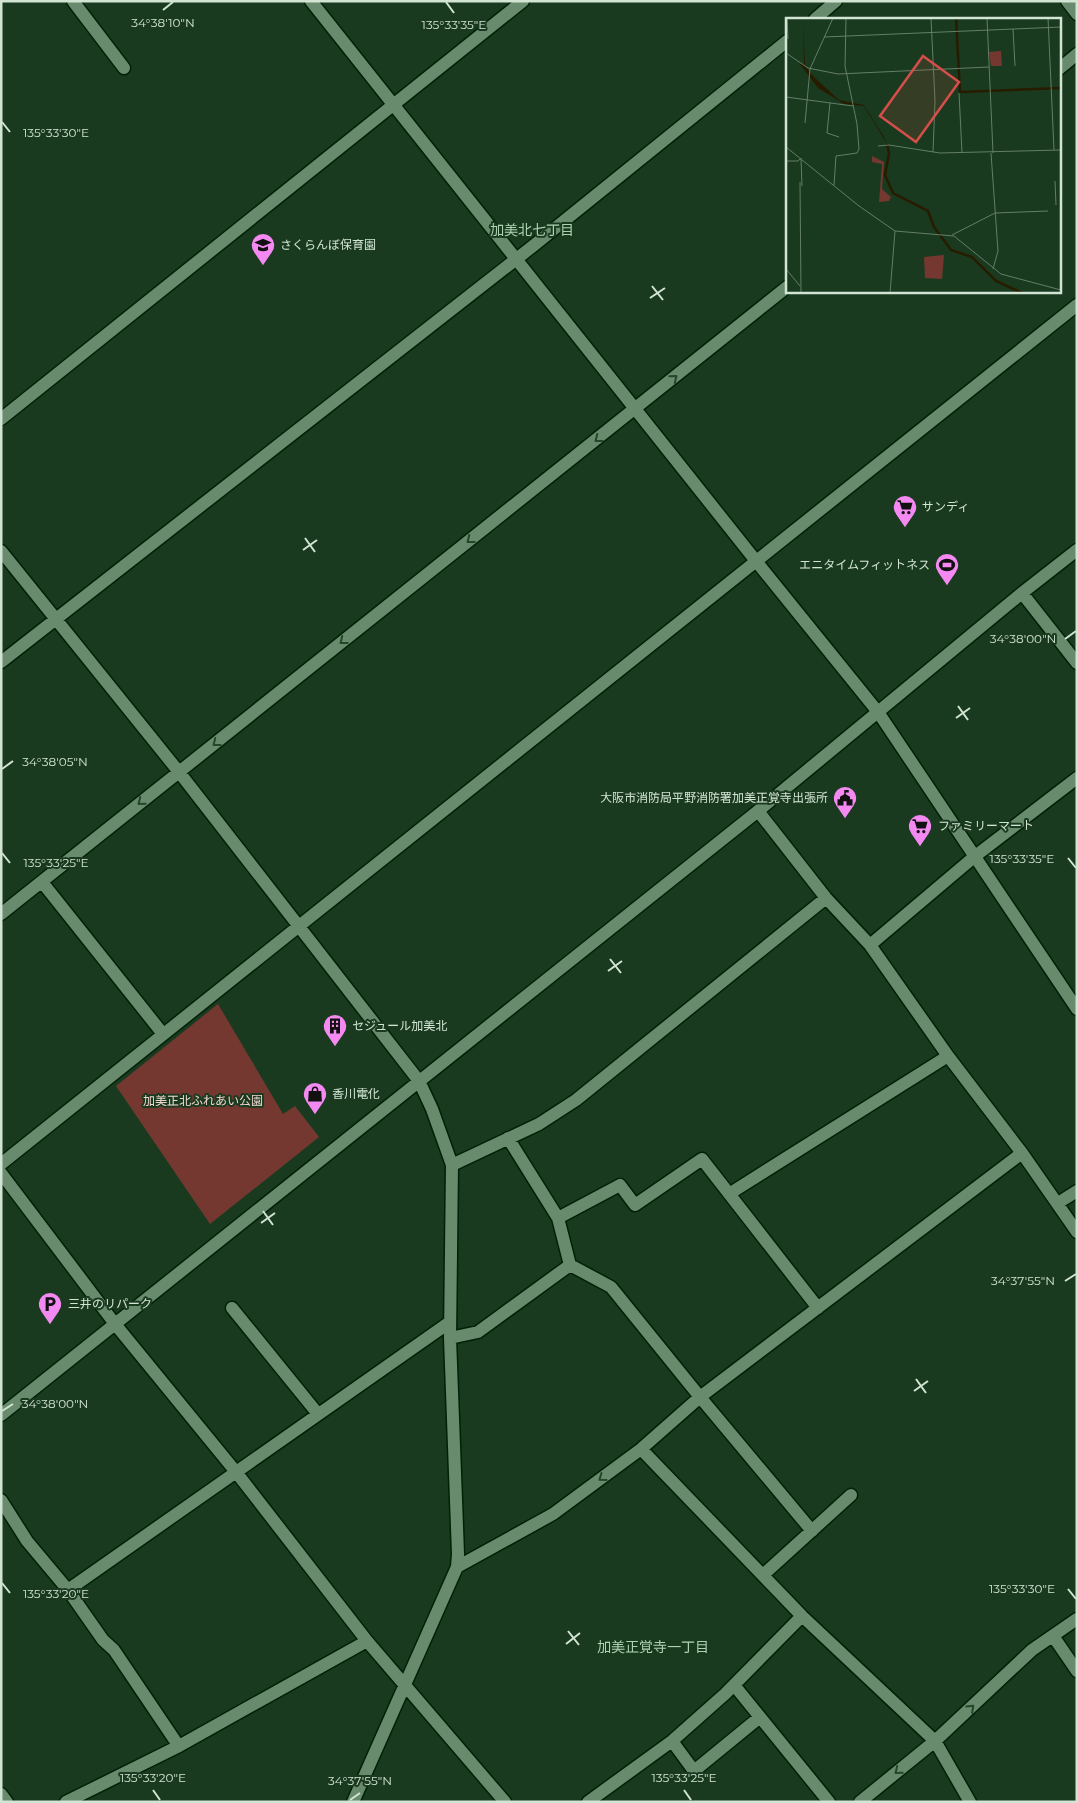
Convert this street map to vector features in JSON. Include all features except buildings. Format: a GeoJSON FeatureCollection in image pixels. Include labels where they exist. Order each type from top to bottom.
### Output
{"type":"FeatureCollection","features":[{"type":"Feature","properties":{"kind":"street"},"geometry":{"type":"LineString","coordinates":[[73,1],[124,68]]}},
{"type":"Feature","properties":{"kind":"street"},"geometry":{"type":"LineString","coordinates":[[311,1],[878,712],[974,857],[1076,1005]]}},
{"type":"Feature","properties":{"kind":"street"},"geometry":{"type":"LineString","coordinates":[[1,418],[523,1]]}},
{"type":"Feature","properties":{"kind":"street"},"geometry":{"type":"LineString","coordinates":[[816,18],[836,1]]}},
{"type":"Feature","properties":{"kind":"street"},"geometry":{"type":"LineString","coordinates":[[1066,1],[1077,14]]}},
{"type":"Feature","properties":{"kind":"street"},"geometry":{"type":"LineString","coordinates":[[1,662],[516,259],[786,42]]}},
{"type":"Feature","properties":{"kind":"street"},"geometry":{"type":"LineString","coordinates":[[1060,68],[1077,54]]}},
{"type":"Feature","properties":{"kind":"street"},"geometry":{"type":"LineString","coordinates":[[1,914],[786,288]]}},
{"type":"Feature","properties":{"kind":"street"},"geometry":{"type":"LineString","coordinates":[[1,1164],[1077,305]]}},
{"type":"Feature","properties":{"kind":"street"},"geometry":{"type":"LineString","coordinates":[[1,550],[179,772],[419,1081],[432,1109],[452,1166],[450,1338],[457,1567],[353,1802]]}},
{"type":"Feature","properties":{"kind":"street"},"geometry":{"type":"LineString","coordinates":[[1,1415],[758,811],[1022,593],[1077,550]]}},
{"type":"Feature","properties":{"kind":"street"},"geometry":{"type":"LineString","coordinates":[[1022,593],[1077,663]]}},
{"type":"Feature","properties":{"kind":"street"},"geometry":{"type":"LineString","coordinates":[[870,945],[974,857],[1077,778]]}},
{"type":"Feature","properties":{"kind":"street"},"geometry":{"type":"LineString","coordinates":[[758,811],[826,898],[870,945],[948,1056],[1022,1153],[1077,1232]]}},
{"type":"Feature","properties":{"kind":"street"},"geometry":{"type":"LineString","coordinates":[[42,882],[164,1034]]}},
{"type":"Feature","properties":{"kind":"street"},"geometry":{"type":"LineString","coordinates":[[452,1166],[539,1124],[576,1100],[826,898]]}},
{"type":"Feature","properties":{"kind":"street"},"geometry":{"type":"LineString","coordinates":[[729,1194],[948,1056]]}},
{"type":"Feature","properties":{"kind":"street"},"geometry":{"type":"LineString","coordinates":[[508,1138],[558,1218],[570,1265],[611,1287],[812,1531]]}},
{"type":"Feature","properties":{"kind":"street"},"geometry":{"type":"LineString","coordinates":[[457,1567],[553,1514],[641,1449],[700,1397],[1022,1153]]}},
{"type":"Feature","properties":{"kind":"street"},"geometry":{"type":"LineString","coordinates":[[558,1218],[620,1184],[635,1205],[702,1159],[818,1308]]}},
{"type":"Feature","properties":{"kind":"street"},"geometry":{"type":"LineString","coordinates":[[1,1173],[115,1324],[236,1472],[367,1641],[505,1802]]}},
{"type":"Feature","properties":{"kind":"street"},"geometry":{"type":"LineString","coordinates":[[1058,1203],[1077,1191]]}},
{"type":"Feature","properties":{"kind":"street"},"geometry":{"type":"LineString","coordinates":[[450,1338],[478,1332],[570,1265]]}},
{"type":"Feature","properties":{"kind":"street"},"geometry":{"type":"LineString","coordinates":[[232,1308],[318,1414]]}},
{"type":"Feature","properties":{"kind":"street"},"geometry":{"type":"LineString","coordinates":[[68,1590],[450,1322]]}},
{"type":"Feature","properties":{"kind":"street"},"geometry":{"type":"LineString","coordinates":[[641,1449],[802,1616],[935,1741],[970,1802]]}},
{"type":"Feature","properties":{"kind":"street"},"geometry":{"type":"LineString","coordinates":[[763,1575],[852,1495]]}},
{"type":"Feature","properties":{"kind":"street"},"geometry":{"type":"LineString","coordinates":[[1,1500],[27,1541],[68,1590],[103,1640],[114,1650],[178,1745]]}},
{"type":"Feature","properties":{"kind":"street"},"geometry":{"type":"LineString","coordinates":[[588,1802],[672,1741],[734,1685],[802,1616]]}},
{"type":"Feature","properties":{"kind":"street"},"geometry":{"type":"LineString","coordinates":[[860,1802],[935,1741],[1032,1650],[1077,1619]]}},
{"type":"Feature","properties":{"kind":"street"},"geometry":{"type":"LineString","coordinates":[[1052,1636],[1077,1671]]}},
{"type":"Feature","properties":{"kind":"street"},"geometry":{"type":"LineString","coordinates":[[66,1802],[178,1745],[367,1641]]}},
{"type":"Feature","properties":{"kind":"street"},"geometry":{"type":"LineString","coordinates":[[734,1685],[829,1802]]}},
{"type":"Feature","properties":{"kind":"street"},"geometry":{"type":"LineString","coordinates":[[672,1741],[694,1771],[760,1717]]}},
{"type":"Feature","properties":{"kind":"street"},"geometry":{"type":"LineString","coordinates":[[1,1794],[7,1802]]}},
{"type":"Feature","properties":{"kind":"green space","name":"加美正北ふれあい公園"},"geometry":{"type":"Polygon","coordinates":[[[218,1004],[283,1114],[295,1106],[319,1137],[210,1224],[116,1086],[218,1004]]]}},
{"type":"Feature","properties":{"kind":"place","name":"さくらんぼ保育園"},"geometry":{"type":"Point","coordinates":[263,266]}},
{"type":"Feature","properties":{"kind":"place","name":"サンディ"},"geometry":{"type":"Point","coordinates":[905,528]}},
{"type":"Feature","properties":{"kind":"place","name":"エニタイムフィットネス"},"geometry":{"type":"Point","coordinates":[947,586]}},
{"type":"Feature","properties":{"kind":"place","name":"大阪市消防局平野消防署加美正覚寺出張所"},"geometry":{"type":"Point","coordinates":[845,819]}},
{"type":"Feature","properties":{"kind":"place","name":"ファミリーマート"},"geometry":{"type":"Point","coordinates":[920,847]}},
{"type":"Feature","properties":{"kind":"place","name":"セジュール加美北"},"geometry":{"type":"Point","coordinates":[335,1047]}},
{"type":"Feature","properties":{"kind":"place","name":"香川電化"},"geometry":{"type":"Point","coordinates":[315,1115]}},
{"type":"Feature","properties":{"kind":"place","name":"三井のリパーク"},"geometry":{"type":"Point","coordinates":[50,1325]}},
{"type":"Feature","properties":{"kind":"district","name":"加美北七丁目"},"geometry":{"type":"Point","coordinates":[532,230]}},
{"type":"Feature","properties":{"kind":"district","name":"加美正覚寺一丁目"},"geometry":{"type":"Point","coordinates":[653,1647]}}]}
